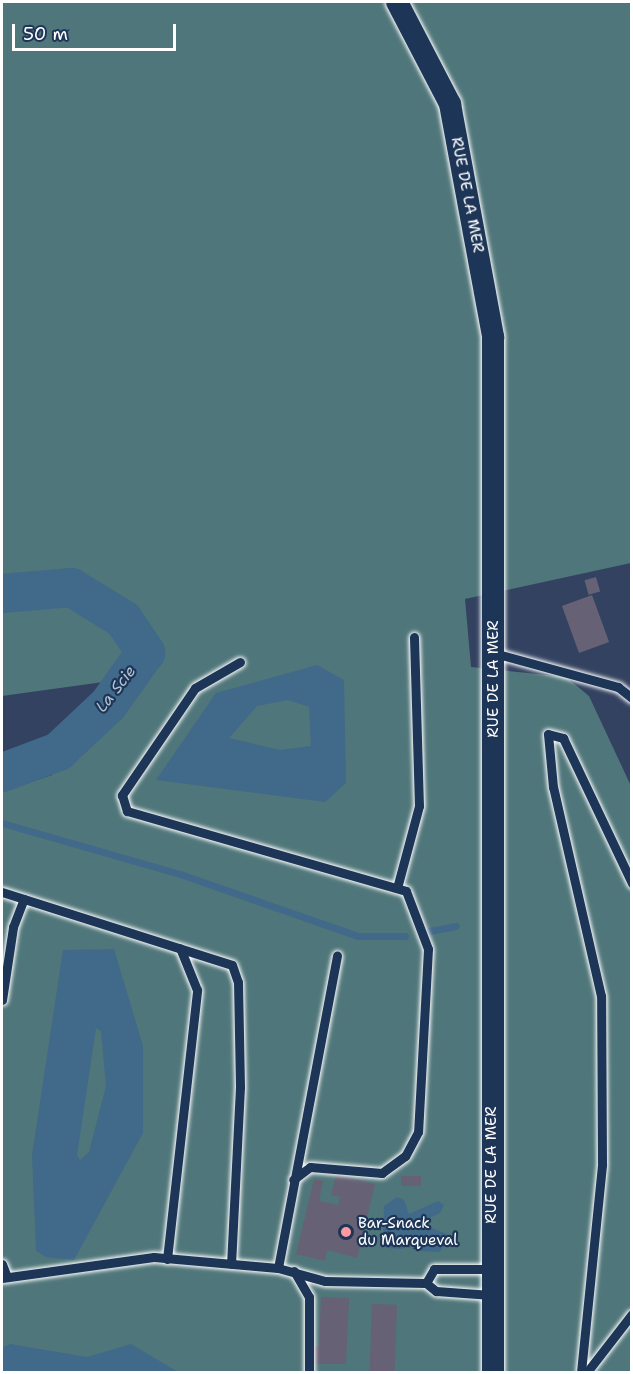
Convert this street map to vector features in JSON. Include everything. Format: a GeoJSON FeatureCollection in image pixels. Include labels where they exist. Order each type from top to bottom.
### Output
{"type":"FeatureCollection","features":[{"type":"Feature","properties":{"kind":"street","name":"RUE DE LA MER"},"geometry":{"type":"LineString","coordinates":[[397,2],[450,104],[493,337],[494,653],[492,1269],[490,1295],[493,1372]]}},
{"type":"Feature","properties":{"kind":"lane"},"geometry":{"type":"LineString","coordinates":[[397,888],[419,806],[414,637]]}},
{"type":"Feature","properties":{"kind":"lane"},"geometry":{"type":"LineString","coordinates":[[494,653],[618,687],[632,698]]}},
{"type":"Feature","properties":{"kind":"lane"},"geometry":{"type":"LineString","coordinates":[[240,662],[195,688],[122,795],[127,811],[406,891],[428,949],[418,1132],[405,1156],[382,1173],[310,1167],[293,1180]]}},
{"type":"Feature","properties":{"kind":"lane"},"geometry":{"type":"LineString","coordinates":[[580,1372],[602,1164],[602,996],[553,787],[548,734],[563,738],[632,883]]}},
{"type":"Feature","properties":{"kind":"lane"},"geometry":{"type":"LineString","coordinates":[[2,892],[232,965],[238,982],[240,1088],[231,1264]]}},
{"type":"Feature","properties":{"kind":"lane"},"geometry":{"type":"LineString","coordinates":[[2,1000],[13,927],[24,899]]}},
{"type":"Feature","properties":{"kind":"lane"},"geometry":{"type":"LineString","coordinates":[[167,1259],[197,990],[180,948]]}},
{"type":"Feature","properties":{"kind":"lane"},"geometry":{"type":"LineString","coordinates":[[278,1268],[337,956]]}},
{"type":"Feature","properties":{"kind":"lane"},"geometry":{"type":"LineString","coordinates":[[2,1264],[4,1277],[167,1259],[294,1270],[326,1281],[426,1283],[436,1292],[490,1295]]}},
{"type":"Feature","properties":{"kind":"lane"},"geometry":{"type":"LineString","coordinates":[[426,1283],[434,1269],[492,1269]]}},
{"type":"Feature","properties":{"kind":"lane"},"geometry":{"type":"LineString","coordinates":[[294,1270],[309,1297],[309,1372]]}},
{"type":"Feature","properties":{"kind":"lane"},"geometry":{"type":"LineString","coordinates":[[587,1372],[632,1314]]}},
{"type":"Feature","properties":{"kind":"green space"},"geometry":{"type":"Polygon","coordinates":[[[2,2],[631,2],[631,563],[465,599],[471,667],[566,677],[589,696],[631,786],[631,1372],[2,1372],[2,792],[52,775],[147,676],[2,696],[2,2]]]}},
{"type":"Feature","properties":{"kind":"water"},"geometry":{"type":"Polygon","coordinates":[[[317,665],[344,680],[346,783],[325,802],[156,780],[216,693],[317,665]],[[288,700],[257,706],[229,738],[280,750],[311,746],[309,707],[288,700]]]}},
{"type":"Feature","properties":{"kind":"water"},"geometry":{"type":"Polygon","coordinates":[[[114,949],[143,1046],[143,1133],[74,1260],[46,1257],[36,1251],[32,1155],[63,950],[114,949]],[[96,1028],[77,1155],[80,1160],[89,1152],[106,1086],[101,1031],[96,1028]]]}},
{"type":"Feature","properties":{"kind":"water"},"geometry":{"type":"Polygon","coordinates":[[[397,1197],[404,1200],[409,1214],[438,1201],[444,1205],[440,1213],[422,1222],[407,1221],[413,1231],[432,1228],[449,1235],[440,1252],[419,1251],[414,1242],[402,1249],[387,1248],[383,1239],[384,1206],[397,1197]]]}},
{"type":"Feature","properties":{"kind":"water"},"geometry":{"type":"Polygon","coordinates":[[[10,1344],[87,1357],[131,1344],[178,1372],[2,1372],[2,1348],[10,1344]]]}},
{"type":"Feature","properties":{"kind":"building"},"geometry":{"type":"Polygon","coordinates":[[[596,577],[600,591],[589,595],[584,580],[596,577]]]}},
{"type":"Feature","properties":{"kind":"building"},"geometry":{"type":"Polygon","coordinates":[[[592,595],[609,642],[579,653],[562,606],[592,595]]]}},
{"type":"Feature","properties":{"kind":"building"},"geometry":{"type":"Polygon","coordinates":[[[336,1175],[375,1184],[357,1258],[327,1250],[325,1261],[296,1254],[314,1179],[323,1181],[319,1201],[338,1205],[340,1197],[331,1195],[336,1175]]]}},
{"type":"Feature","properties":{"kind":"building"},"geometry":{"type":"Polygon","coordinates":[[[401,1176],[421,1176],[421,1186],[401,1186],[401,1176]]]}},
{"type":"Feature","properties":{"kind":"building"},"geometry":{"type":"Polygon","coordinates":[[[321,1297],[349,1298],[346,1364],[309,1364],[310,1346],[319,1346],[321,1297]]]}},
{"type":"Feature","properties":{"kind":"building"},"geometry":{"type":"Polygon","coordinates":[[[372,1304],[397,1305],[395,1372],[370,1372],[372,1304]]]}},
{"type":"Feature","properties":{"kind":"waterway","name":"La Scie"},"geometry":{"type":"LineString","coordinates":[[2,593],[71,587],[123,619],[145,652],[108,704],[58,751],[2,772]]}},
{"type":"Feature","properties":{"kind":"waterway"},"geometry":{"type":"LineString","coordinates":[[2,823],[180,874],[358,936],[405,936]]}},
{"type":"Feature","properties":{"kind":"waterway"},"geometry":{"type":"LineString","coordinates":[[430,931],[456,926]]}},
{"type":"Feature","properties":{"kind":"place","name":"Bar-Snack du Marqueval"},"geometry":{"type":"Point","coordinates":[346,1232]}}]}
